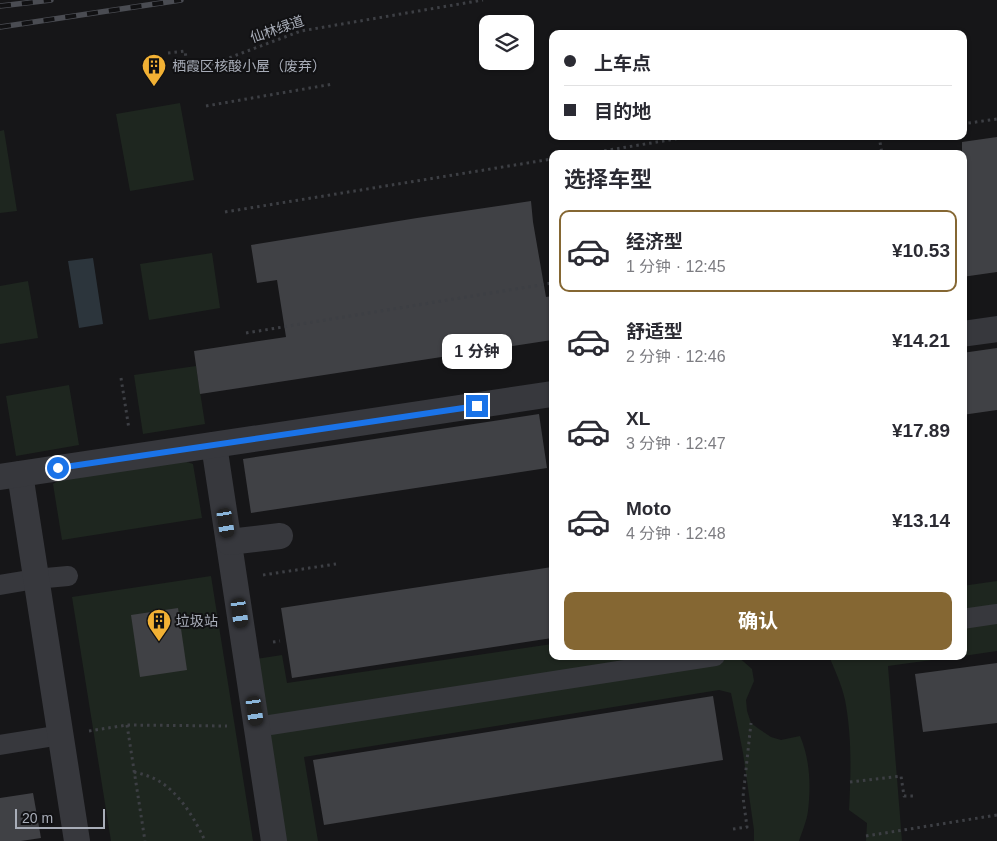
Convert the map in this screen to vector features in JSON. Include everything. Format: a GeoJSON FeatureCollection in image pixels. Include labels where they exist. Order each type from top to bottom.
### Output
{"type":"FeatureCollection","features":[{"type":"Feature","properties":{"kind":"street"},"geometry":{"type":"LineString","coordinates":[[967,333],[997,329]]}},
{"type":"Feature","properties":{"kind":"street"},"geometry":{"type":"LineString","coordinates":[[77,841],[37,579],[10,475],[549,394]]}},
{"type":"Feature","properties":{"kind":"street"},"geometry":{"type":"LineString","coordinates":[[214,445],[274,841]]}},
{"type":"Feature","properties":{"kind":"street"},"geometry":{"type":"LineString","coordinates":[[229,542],[280,536]]}},
{"type":"Feature","properties":{"kind":"street"},"geometry":{"type":"LineString","coordinates":[[0,585],[68,576]]}},
{"type":"Feature","properties":{"kind":"street"},"geometry":{"type":"LineString","coordinates":[[967,618],[997,614]]}},
{"type":"Feature","properties":{"kind":"street"},"geometry":{"type":"LineString","coordinates":[[257,727],[690,660]]}},
{"type":"Feature","properties":{"kind":"street"},"geometry":{"type":"LineString","coordinates":[[0,745],[61,735]]}},
{"type":"Feature","properties":{"kind":"path","name":"仙林绿道"},"geometry":{"type":"LineString","coordinates":[[199,69],[301,31],[482,0]]}},
{"type":"Feature","properties":{"kind":"path"},"geometry":{"type":"LineString","coordinates":[[168,53],[185,51],[188,71]]}},
{"type":"Feature","properties":{"kind":"path"},"geometry":{"type":"LineString","coordinates":[[206,106],[332,84]]}},
{"type":"Feature","properties":{"kind":"path"},"geometry":{"type":"LineString","coordinates":[[967,123],[997,119]]}},
{"type":"Feature","properties":{"kind":"path"},"geometry":{"type":"LineString","coordinates":[[609,150],[669,140]]}},
{"type":"Feature","properties":{"kind":"path"},"geometry":{"type":"LineString","coordinates":[[225,212],[549,159]]}},
{"type":"Feature","properties":{"kind":"path"},"geometry":{"type":"LineString","coordinates":[[246,333],[549,283]]}},
{"type":"Feature","properties":{"kind":"path"},"geometry":{"type":"LineString","coordinates":[[121,378],[134,457]]}},
{"type":"Feature","properties":{"kind":"path"},"geometry":{"type":"LineString","coordinates":[[269,574],[336,564]]}},
{"type":"Feature","properties":{"kind":"path"},"geometry":{"type":"LineString","coordinates":[[733,829],[747,827],[743,797],[751,723]]}},
{"type":"Feature","properties":{"kind":"path"},"geometry":{"type":"LineString","coordinates":[[127,725],[146,841]]}},
{"type":"Feature","properties":{"kind":"path"},"geometry":{"type":"LineString","coordinates":[[61,735],[127,725],[257,727]]}},
{"type":"Feature","properties":{"kind":"path"},"geometry":{"type":"LineString","coordinates":[[134,772],[157,780],[174,794],[188,810],[205,841]]}},
{"type":"Feature","properties":{"kind":"path"},"geometry":{"type":"LineString","coordinates":[[850,782],[901,776],[904,796],[915,796]]}},
{"type":"Feature","properties":{"kind":"path"},"geometry":{"type":"LineString","coordinates":[[866,836],[997,815]]}},
{"type":"Feature","properties":{"kind":"shaded area"},"geometry":{"type":"Polygon","coordinates":[[[180,103],[194,180],[130,191],[116,114],[180,103]]]}},
{"type":"Feature","properties":{"kind":"shaded area"},"geometry":{"type":"Polygon","coordinates":[[[4,130],[17,211],[0,213],[0,131],[4,130]]]}},
{"type":"Feature","properties":{"kind":"shaded area"},"geometry":{"type":"Polygon","coordinates":[[[212,253],[220,308],[149,320],[140,264],[212,253]]]}},
{"type":"Feature","properties":{"kind":"shaded area"},"geometry":{"type":"Polygon","coordinates":[[[93,258],[103,324],[79,328],[68,261],[93,258]]]}},
{"type":"Feature","properties":{"kind":"shaded area"},"geometry":{"type":"Polygon","coordinates":[[[28,281],[38,338],[0,344],[0,286],[28,281]]]}},
{"type":"Feature","properties":{"kind":"shaded area"},"geometry":{"type":"Polygon","coordinates":[[[196,366],[205,424],[143,434],[134,375],[196,366]]]}},
{"type":"Feature","properties":{"kind":"shaded area"},"geometry":{"type":"Polygon","coordinates":[[[69,385],[79,445],[16,456],[6,396],[69,385]]]}},
{"type":"Feature","properties":{"kind":"shaded area"},"geometry":{"type":"Polygon","coordinates":[[[175,458],[193,464],[202,518],[62,540],[53,484],[67,475],[175,458]]]}},
{"type":"Feature","properties":{"kind":"shaded area"},"geometry":{"type":"Polygon","coordinates":[[[211,576],[253,841],[111,841],[72,597],[211,576]]]}},
{"type":"Feature","properties":{"kind":"shaded area"},"geometry":{"type":"Polygon","coordinates":[[[997,581],[997,651],[967,655],[967,585],[997,581]]]}},
{"type":"Feature","properties":{"kind":"shaded area"},"geometry":{"type":"Polygon","coordinates":[[[549,644],[549,660],[742,660],[752,669],[754,681],[746,700],[751,723],[771,737],[781,740],[800,736],[806,754],[809,773],[806,822],[799,841],[754,841],[743,753],[731,693],[719,690],[304,757],[318,841],[283,841],[256,659],[282,655],[287,683],[549,644]]]}},
{"type":"Feature","properties":{"kind":"shaded area"},"geometry":{"type":"Polygon","coordinates":[[[831,660],[932,660],[888,666],[902,841],[866,841],[867,823],[849,810],[849,727],[842,689],[831,660]]]}},
{"type":"Feature","properties":{"kind":"building"},"geometry":{"type":"Polygon","coordinates":[[[997,137],[997,272],[967,276],[967,150],[962,150],[962,142],[997,137]]]}},
{"type":"Feature","properties":{"kind":"building"},"geometry":{"type":"Polygon","coordinates":[[[531,201],[546,297],[549,296],[549,340],[200,394],[194,351],[286,337],[277,280],[257,283],[251,245],[531,201]]]}},
{"type":"Feature","properties":{"kind":"building"},"geometry":{"type":"Polygon","coordinates":[[[997,348],[997,410],[967,414],[967,352],[997,348]]]}},
{"type":"Feature","properties":{"kind":"building"},"geometry":{"type":"Polygon","coordinates":[[[539,414],[547,468],[251,513],[243,459],[539,414]]]}},
{"type":"Feature","properties":{"kind":"building"},"geometry":{"type":"Polygon","coordinates":[[[549,567],[549,638],[292,678],[281,608],[549,567]]]}},
{"type":"Feature","properties":{"kind":"building","name":"垃圾站"},"geometry":{"type":"Polygon","coordinates":[[[178,608],[187,670],[140,677],[131,615],[178,608]]]}},
{"type":"Feature","properties":{"kind":"building"},"geometry":{"type":"Polygon","coordinates":[[[997,663],[997,723],[923,732],[915,674],[997,663]]]}},
{"type":"Feature","properties":{"kind":"building"},"geometry":{"type":"Polygon","coordinates":[[[713,696],[723,760],[324,825],[313,760],[713,696]]]}},
{"type":"Feature","properties":{"kind":"building"},"geometry":{"type":"Polygon","coordinates":[[[33,793],[41,838],[21,841],[0,841],[0,798],[33,793]]]}},
{"type":"Feature","properties":{"kind":"railway"},"geometry":{"type":"LineString","coordinates":[[0,6],[51,0]]}},
{"type":"Feature","properties":{"kind":"railway"},"geometry":{"type":"LineString","coordinates":[[0,27],[181,0]]}},
{"type":"Feature","properties":{"kind":"place","name":"栖霞区核酸小屋（废弃）"},"geometry":{"type":"Point","coordinates":[154,87]}},
{"type":"Feature","properties":{"kind":"place","name":"垃圾站"},"geometry":{"type":"Point","coordinates":[159,642]}},
{"type":"Feature","properties":{"kind":"route"},"geometry":{"type":"LineString","coordinates":[[58,468],[477,406]]}}]}
